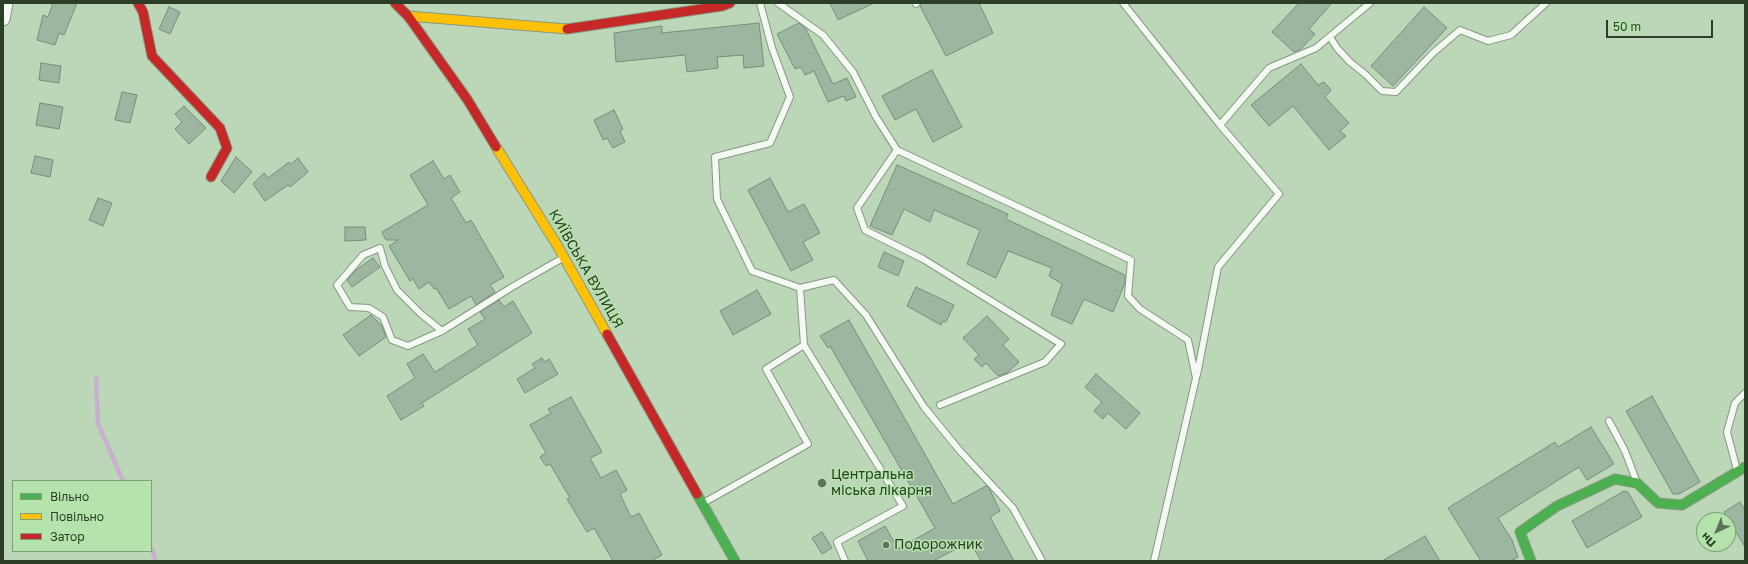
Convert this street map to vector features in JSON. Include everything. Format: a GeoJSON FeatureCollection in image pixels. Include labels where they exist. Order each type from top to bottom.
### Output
{"type":"FeatureCollection","features":[{"type":"Feature","properties":{"kind":"street"},"geometry":{"type":"LineString","coordinates":[[3,19],[6,3]]}},
{"type":"Feature","properties":{"kind":"street"},"geometry":{"type":"LineString","coordinates":[[138,3],[143,12],[152,56],[220,128],[227,148],[211,177]]}},
{"type":"Feature","properties":{"kind":"street","name":"КИЇВСЬКА ВУЛИЦЯ"},"geometry":{"type":"LineString","coordinates":[[395,3],[408,16],[467,99],[565,258],[735,561]]}},
{"type":"Feature","properties":{"kind":"street"},"geometry":{"type":"LineString","coordinates":[[408,16],[562,30],[722,6],[730,3]]}},
{"type":"Feature","properties":{"kind":"street"},"geometry":{"type":"LineString","coordinates":[[1531,561],[1520,532],[1557,506],[1615,479],[1637,483],[1658,503],[1682,505],[1741,469]]}},
{"type":"Feature","properties":{"kind":"lane"},"geometry":{"type":"LineString","coordinates":[[760,3],[772,48],[790,96],[770,143],[715,157],[717,199],[752,272],[800,288],[834,280],[866,315],[924,407],[960,451],[1013,508],[1042,561]]}},
{"type":"Feature","properties":{"kind":"lane"},"geometry":{"type":"LineString","coordinates":[[778,3],[823,35],[853,72],[876,117],[897,150],[1131,260],[1128,296],[1140,309],[1188,340],[1196,378]]}},
{"type":"Feature","properties":{"kind":"lane"},"geometry":{"type":"LineString","coordinates":[[1123,3],[1220,125],[1279,194],[1218,267],[1196,378],[1154,561]]}},
{"type":"Feature","properties":{"kind":"lane"},"geometry":{"type":"LineString","coordinates":[[1220,125],[1269,68],[1316,48],[1370,3]]}},
{"type":"Feature","properties":{"kind":"lane"},"geometry":{"type":"LineString","coordinates":[[1330,37],[1337,48],[1350,62],[1382,90],[1396,92],[1433,53],[1460,30],[1488,41],[1511,35],[1546,3]]}},
{"type":"Feature","properties":{"kind":"lane"},"geometry":{"type":"LineString","coordinates":[[897,150],[857,208],[865,230],[923,259],[1061,344],[1045,362],[940,405]]}},
{"type":"Feature","properties":{"kind":"lane"},"geometry":{"type":"LineString","coordinates":[[442,331],[421,314],[397,290],[385,266],[380,248],[363,255],[337,285],[350,307],[369,308],[383,317],[392,340],[408,346],[442,331],[512,287],[565,258]]}},
{"type":"Feature","properties":{"kind":"lane"},"geometry":{"type":"LineString","coordinates":[[800,288],[804,344],[903,506],[836,542],[845,561]]}},
{"type":"Feature","properties":{"kind":"lane"},"geometry":{"type":"LineString","coordinates":[[702,504],[808,444],[766,369],[804,344]]}},
{"type":"Feature","properties":{"kind":"lane"},"geometry":{"type":"LineString","coordinates":[[1741,469],[1727,432],[1735,402],[1745,393]]}},
{"type":"Feature","properties":{"kind":"lane"},"geometry":{"type":"LineString","coordinates":[[1609,421],[1625,451],[1637,483]]}},
{"type":"Feature","properties":{"kind":"building"},"geometry":{"type":"Polygon","coordinates":[[[53,3],[77,3],[64,35],[59,33],[55,45],[37,40],[43,15],[48,17],[53,3]]]}},
{"type":"Feature","properties":{"kind":"building"},"geometry":{"type":"Polygon","coordinates":[[[830,3],[874,3],[838,20],[830,3]]]}},
{"type":"Feature","properties":{"kind":"building"},"geometry":{"type":"Polygon","coordinates":[[[921,3],[979,3],[993,33],[946,56],[920,6],[921,3]]]}},
{"type":"Feature","properties":{"kind":"building"},"geometry":{"type":"Polygon","coordinates":[[[1299,3],[1332,3],[1309,29],[1315,34],[1301,49],[1294,52],[1272,32],[1299,3]]]}},
{"type":"Feature","properties":{"kind":"building"},"geometry":{"type":"Polygon","coordinates":[[[169,7],[180,12],[170,34],[159,29],[169,7]]]}},
{"type":"Feature","properties":{"kind":"building"},"geometry":{"type":"Polygon","coordinates":[[[1424,7],[1447,28],[1393,86],[1371,66],[1424,7]]]}},
{"type":"Feature","properties":{"kind":"building"},"geometry":{"type":"Polygon","coordinates":[[[759,23],[764,66],[744,68],[743,55],[717,57],[718,68],[687,72],[685,55],[616,62],[614,33],[662,26],[662,33],[759,23]]]}},
{"type":"Feature","properties":{"kind":"building"},"geometry":{"type":"Polygon","coordinates":[[[799,23],[806,29],[833,84],[847,78],[856,97],[846,101],[844,96],[828,102],[814,71],[805,75],[801,67],[795,69],[777,34],[799,23]]]}},
{"type":"Feature","properties":{"kind":"building"},"geometry":{"type":"Polygon","coordinates":[[[41,63],[61,66],[59,83],[39,80],[41,63]]]}},
{"type":"Feature","properties":{"kind":"building"},"geometry":{"type":"Polygon","coordinates":[[[1301,64],[1318,85],[1324,82],[1331,90],[1325,97],[1349,123],[1340,131],[1346,136],[1329,150],[1293,106],[1269,126],[1251,105],[1301,64]]]}},
{"type":"Feature","properties":{"kind":"building"},"geometry":{"type":"Polygon","coordinates":[[[932,70],[962,127],[933,142],[916,109],[895,120],[882,96],[932,70]]]}},
{"type":"Feature","properties":{"kind":"building"},"geometry":{"type":"Polygon","coordinates":[[[122,92],[137,95],[130,123],[115,120],[122,92]]]}},
{"type":"Feature","properties":{"kind":"building"},"geometry":{"type":"Polygon","coordinates":[[[40,103],[63,107],[59,129],[36,125],[40,103]]]}},
{"type":"Feature","properties":{"kind":"building"},"geometry":{"type":"Polygon","coordinates":[[[184,106],[206,128],[189,144],[175,129],[182,122],[175,114],[184,106]]]}},
{"type":"Feature","properties":{"kind":"building"},"geometry":{"type":"Polygon","coordinates":[[[614,110],[623,129],[620,131],[625,142],[613,148],[607,138],[603,140],[594,120],[614,110]]]}},
{"type":"Feature","properties":{"kind":"building"},"geometry":{"type":"Polygon","coordinates":[[[35,156],[53,160],[50,177],[31,173],[35,156]]]}},
{"type":"Feature","properties":{"kind":"building"},"geometry":{"type":"Polygon","coordinates":[[[236,157],[252,172],[234,193],[221,181],[236,157]]]}},
{"type":"Feature","properties":{"kind":"building"},"geometry":{"type":"Polygon","coordinates":[[[298,158],[308,172],[290,187],[288,185],[265,201],[253,184],[264,173],[268,178],[289,162],[291,164],[298,158]]]}},
{"type":"Feature","properties":{"kind":"building"},"geometry":{"type":"Polygon","coordinates":[[[433,161],[444,179],[450,175],[460,192],[451,198],[466,223],[471,220],[504,277],[490,285],[495,292],[476,305],[471,296],[449,309],[436,288],[434,289],[429,282],[419,289],[413,279],[410,281],[389,246],[398,240],[386,240],[382,232],[428,205],[410,175],[433,161]]]}},
{"type":"Feature","properties":{"kind":"building"},"geometry":{"type":"Polygon","coordinates":[[[897,165],[1008,214],[1006,219],[1125,275],[1125,283],[1113,312],[1084,299],[1072,324],[1051,315],[1062,284],[1049,276],[1052,268],[1008,251],[996,278],[967,264],[980,230],[934,210],[930,222],[904,209],[892,235],[870,226],[897,165]]]}},
{"type":"Feature","properties":{"kind":"building"},"geometry":{"type":"Polygon","coordinates":[[[770,178],[788,212],[804,204],[820,233],[803,242],[813,260],[791,271],[748,190],[770,178]]]}},
{"type":"Feature","properties":{"kind":"building"},"geometry":{"type":"Polygon","coordinates":[[[98,198],[112,203],[103,226],[89,220],[98,198]]]}},
{"type":"Feature","properties":{"kind":"building"},"geometry":{"type":"Polygon","coordinates":[[[345,227],[365,227],[366,240],[345,241],[345,227]]]}},
{"type":"Feature","properties":{"kind":"building"},"geometry":{"type":"Polygon","coordinates":[[[884,252],[904,261],[898,276],[878,267],[884,252]]]}},
{"type":"Feature","properties":{"kind":"building"},"geometry":{"type":"Polygon","coordinates":[[[373,258],[380,267],[352,287],[347,280],[356,270],[373,258]]]}},
{"type":"Feature","properties":{"kind":"building"},"geometry":{"type":"Polygon","coordinates":[[[916,287],[954,305],[946,322],[943,321],[941,325],[907,306],[916,287]]]}},
{"type":"Feature","properties":{"kind":"building"},"geometry":{"type":"Polygon","coordinates":[[[757,290],[771,314],[733,335],[720,311],[757,290]]]}},
{"type":"Feature","properties":{"kind":"building"},"geometry":{"type":"Polygon","coordinates":[[[499,300],[504,307],[513,301],[532,333],[422,403],[424,406],[401,420],[387,396],[415,378],[407,364],[423,354],[435,372],[478,345],[468,329],[485,319],[480,312],[499,300]]]}},
{"type":"Feature","properties":{"kind":"building"},"geometry":{"type":"Polygon","coordinates":[[[371,315],[382,326],[386,337],[359,356],[343,335],[371,315]]]}},
{"type":"Feature","properties":{"kind":"building"},"geometry":{"type":"Polygon","coordinates":[[[987,316],[1009,339],[1003,345],[1019,362],[1007,373],[998,376],[986,363],[982,367],[974,359],[979,355],[963,338],[987,316]]]}},
{"type":"Feature","properties":{"kind":"building"},"geometry":{"type":"Polygon","coordinates":[[[849,320],[953,504],[986,486],[989,488],[1000,511],[990,517],[1014,561],[981,561],[970,542],[933,561],[868,561],[858,541],[885,526],[898,549],[935,528],[830,346],[828,348],[820,336],[849,320]]]}},
{"type":"Feature","properties":{"kind":"building"},"geometry":{"type":"Polygon","coordinates":[[[542,358],[545,362],[549,359],[558,374],[525,393],[517,379],[535,368],[532,364],[542,358]]]}},
{"type":"Feature","properties":{"kind":"building"},"geometry":{"type":"Polygon","coordinates":[[[1096,374],[1140,413],[1126,429],[1108,413],[1103,419],[1094,411],[1102,402],[1085,387],[1096,374]]]}},
{"type":"Feature","properties":{"kind":"building"},"geometry":{"type":"Polygon","coordinates":[[[1652,396],[1700,482],[1679,494],[1673,494],[1626,411],[1652,396]]]}},
{"type":"Feature","properties":{"kind":"building"},"geometry":{"type":"Polygon","coordinates":[[[571,397],[602,452],[590,458],[601,478],[616,470],[627,490],[620,494],[631,517],[639,513],[662,555],[651,561],[613,561],[594,528],[587,532],[567,499],[570,498],[550,464],[546,466],[540,457],[546,453],[530,425],[551,413],[548,409],[571,397]]]}},
{"type":"Feature","properties":{"kind":"building"},"geometry":{"type":"Polygon","coordinates":[[[1591,427],[1614,464],[1587,480],[1579,467],[1498,518],[1512,540],[1518,557],[1511,561],[1481,561],[1448,508],[1555,442],[1558,447],[1591,427]]]}},
{"type":"Feature","properties":{"kind":"building"},"geometry":{"type":"Polygon","coordinates":[[[1624,491],[1628,492],[1642,517],[1587,548],[1572,521],[1624,491]]]}},
{"type":"Feature","properties":{"kind":"building"},"geometry":{"type":"Polygon","coordinates":[[[1740,502],[1745,510],[1745,547],[1736,532],[1736,512],[1724,512],[1740,502]]]}},
{"type":"Feature","properties":{"kind":"building"},"geometry":{"type":"Polygon","coordinates":[[[822,532],[832,548],[822,554],[812,538],[822,532]]]}},
{"type":"Feature","properties":{"kind":"building"},"geometry":{"type":"Polygon","coordinates":[[[1425,536],[1440,561],[1382,561],[1425,536]]]}},
{"type":"Feature","properties":{"kind":"waterway"},"geometry":{"type":"LineString","coordinates":[[96,377],[98,423],[123,480]]}},
{"type":"Feature","properties":{"kind":"waterway"},"geometry":{"type":"LineString","coordinates":[[152,550],[156,561]]}},
{"type":"Feature","properties":{"kind":"traffic: fast"},"geometry":{"type":"LineString","coordinates":[[1531,561],[1520,532],[1557,506],[1615,479],[1637,483],[1658,503],[1682,505],[1745,467]]}},
{"type":"Feature","properties":{"kind":"traffic: fast"},"geometry":{"type":"LineString","coordinates":[[697,494],[735,561]]}},
{"type":"Feature","properties":{"kind":"traffic: slow"},"geometry":{"type":"LineString","coordinates":[[408,16],[567,29]]}},
{"type":"Feature","properties":{"kind":"traffic: slow"},"geometry":{"type":"LineString","coordinates":[[496,147],[557,245],[607,334]]}},
{"type":"Feature","properties":{"kind":"traffic: jam"},"geometry":{"type":"LineString","coordinates":[[138,3],[143,12],[152,56],[220,128],[227,148],[211,177]]}},
{"type":"Feature","properties":{"kind":"traffic: jam"},"geometry":{"type":"LineString","coordinates":[[395,3],[408,16],[467,99],[496,147]]}},
{"type":"Feature","properties":{"kind":"traffic: jam"},"geometry":{"type":"LineString","coordinates":[[567,29],[722,6],[730,3]]}},
{"type":"Feature","properties":{"kind":"traffic: jam"},"geometry":{"type":"LineString","coordinates":[[607,334],[697,494]]}},
{"type":"Feature","properties":{"kind":"place","name":"Центральна міська лікарня"},"geometry":{"type":"Point","coordinates":[822,483]}},
{"type":"Feature","properties":{"kind":"place","name":"Подорожник"},"geometry":{"type":"Point","coordinates":[886,545]}}]}
